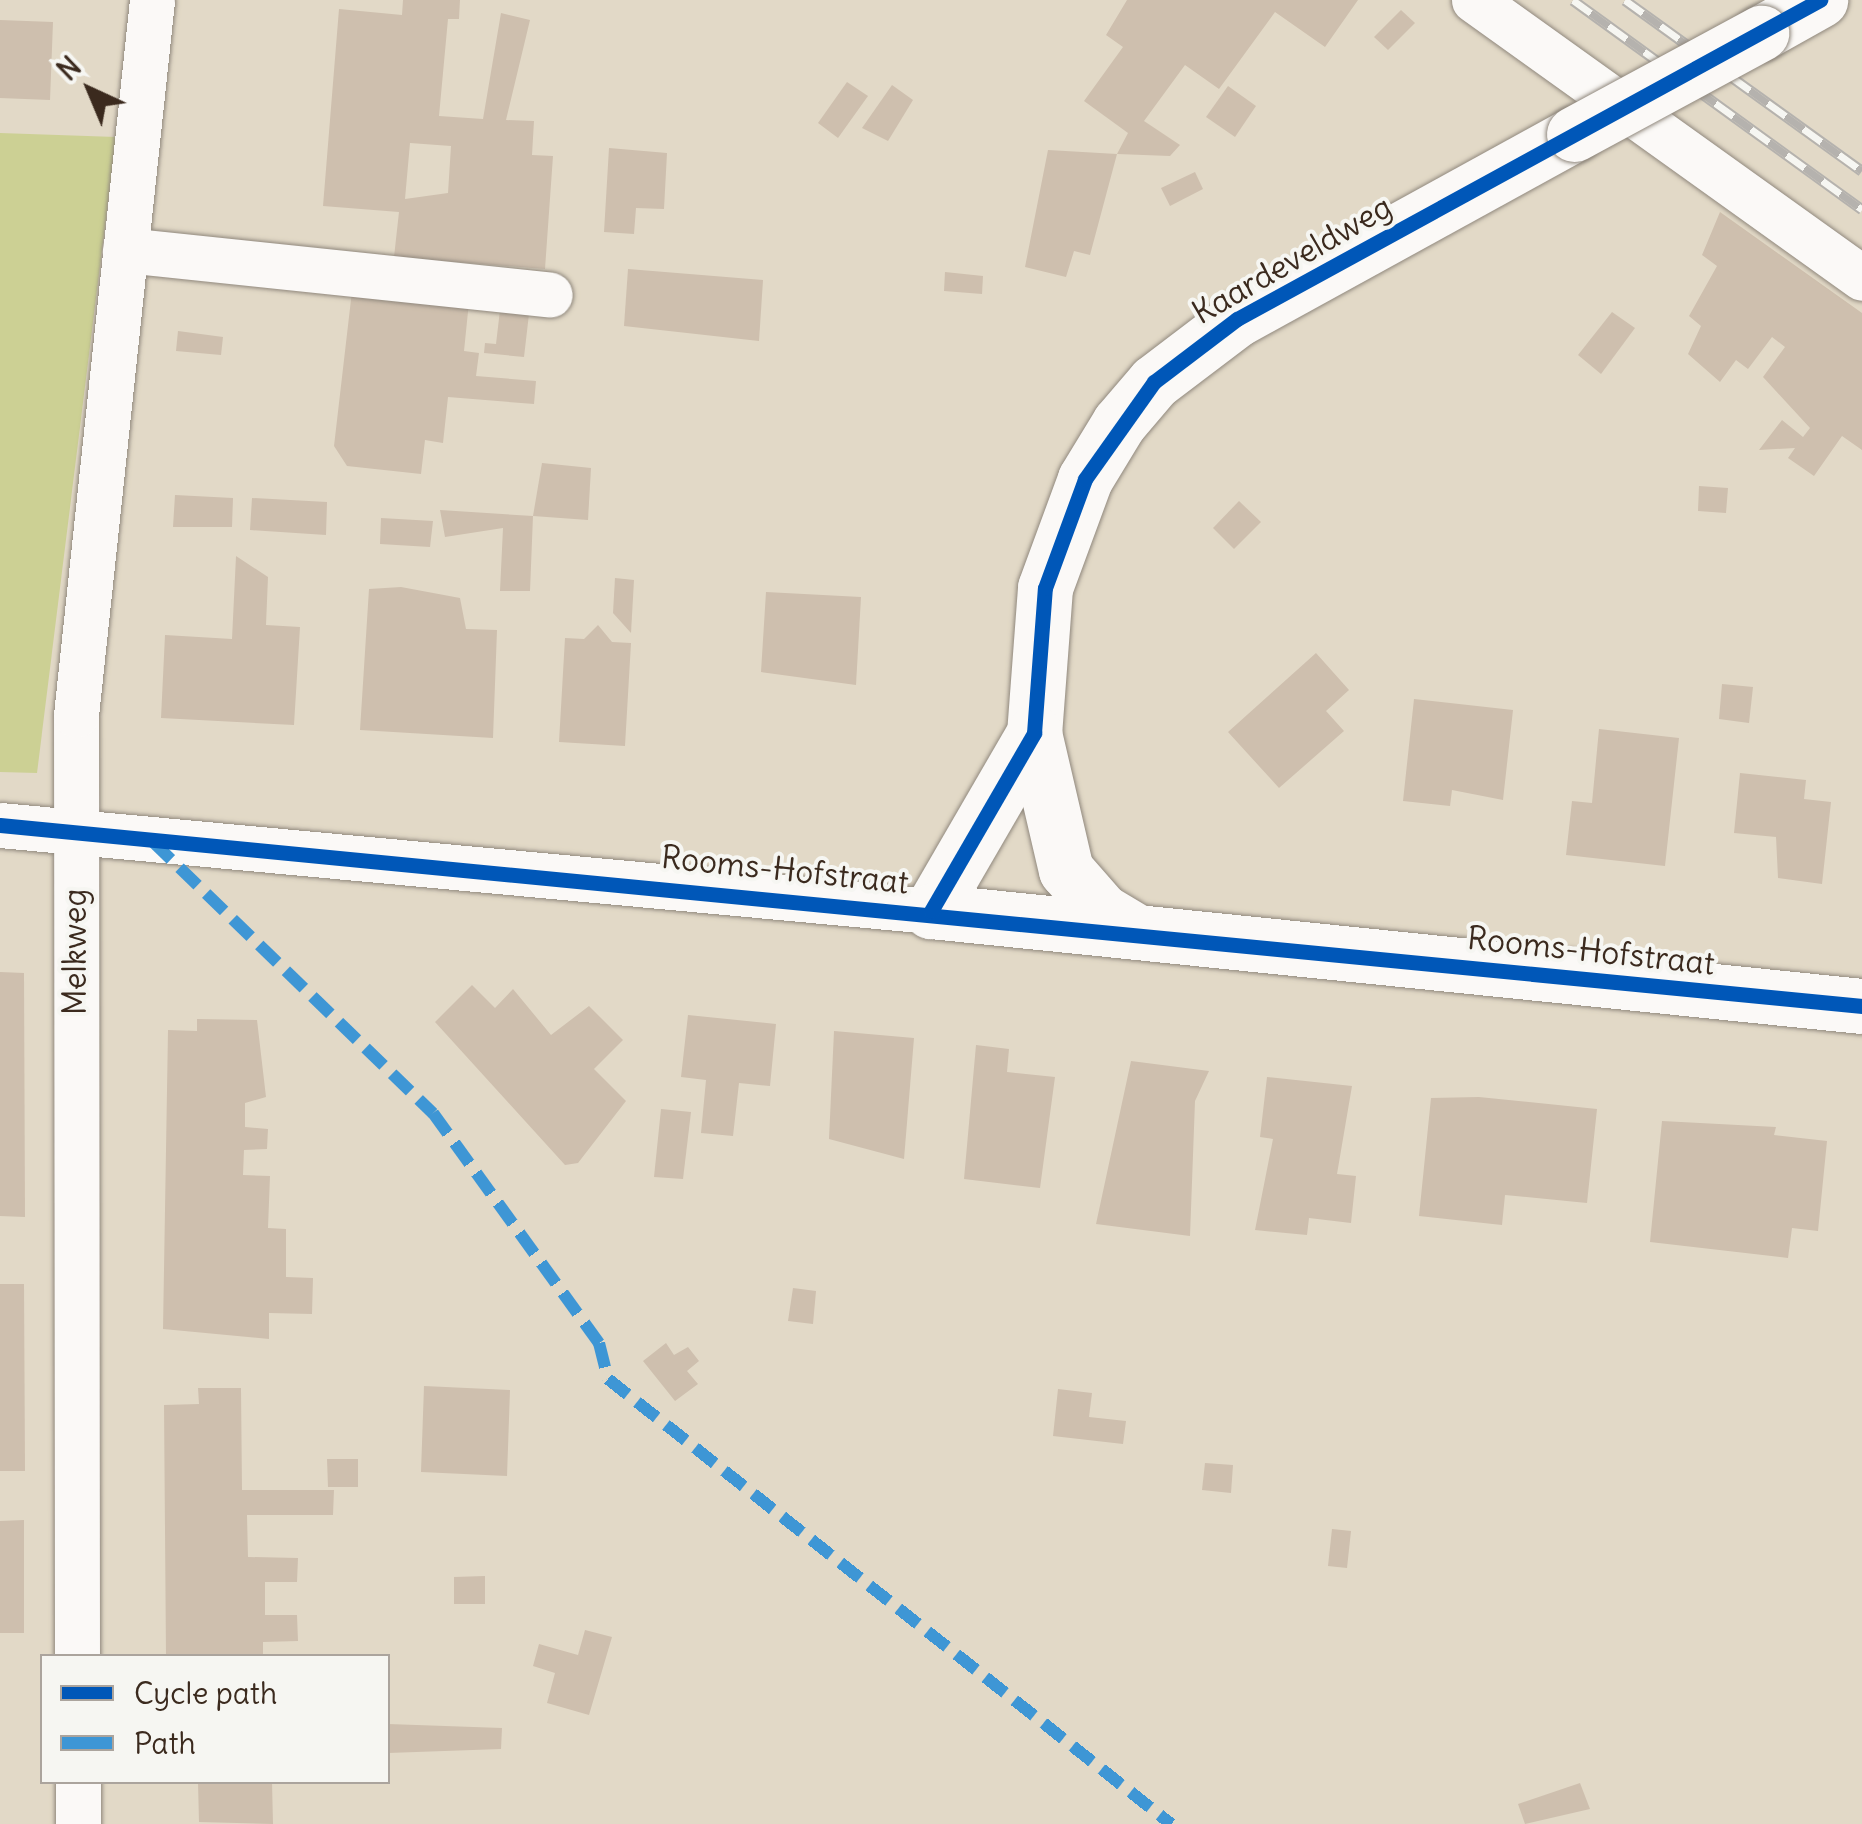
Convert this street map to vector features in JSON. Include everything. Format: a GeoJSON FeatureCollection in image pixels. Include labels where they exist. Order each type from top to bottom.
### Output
{"type":"FeatureCollection","features":[{"type":"Feature","properties":{"kind":"street","name":"Melkweg"},"geometry":{"type":"LineString","coordinates":[[77,1654],[74,828],[98,452],[152,0]]}},
{"type":"Feature","properties":{"kind":"street"},"geometry":{"type":"LineString","coordinates":[[1474,0],[1862,278]]}},
{"type":"Feature","properties":{"kind":"street","name":"Kaardeveldweg"},"geometry":{"type":"LineString","coordinates":[[932,911],[1034,733],[1045,588],[1085,479],[1154,382],[1237,318],[1820,0]]}},
{"type":"Feature","properties":{"kind":"street"},"geometry":{"type":"LineString","coordinates":[[125,250],[550,295]]}},
{"type":"Feature","properties":{"kind":"street"},"geometry":{"type":"LineString","coordinates":[[1034,733],[1066,870],[1102,911],[1140,933]]}},
{"type":"Feature","properties":{"kind":"street","name":"Rooms-Hofstraat"},"geometry":{"type":"LineString","coordinates":[[0,826],[74,828],[1862,1006]]}},
{"type":"Feature","properties":{"kind":"street"},"geometry":{"type":"LineString","coordinates":[[78,1784],[78,1824]]}},
{"type":"Feature","properties":{"kind":"green space"},"geometry":{"type":"Polygon","coordinates":[[[0,133],[116,137],[37,773],[0,772],[0,133]]]}},
{"type":"Feature","properties":{"kind":"building"},"geometry":{"type":"Polygon","coordinates":[[[403,0],[460,0],[459,19],[448,19],[439,116],[483,119],[501,13],[530,20],[506,120],[534,121],[532,155],[553,156],[545,269],[394,257],[399,212],[323,206],[339,9],[402,15],[403,0]],[[410,143],[405,199],[448,193],[451,146],[410,143]]]}},
{"type":"Feature","properties":{"kind":"building"},"geometry":{"type":"Polygon","coordinates":[[[1127,0],[1358,0],[1325,47],[1275,12],[1219,89],[1185,65],[1144,121],[1180,145],[1170,156],[1117,154],[1128,133],[1084,101],[1123,47],[1106,35],[1127,0]]]}},
{"type":"Feature","properties":{"kind":"building"},"geometry":{"type":"Polygon","coordinates":[[[1401,10],[1415,23],[1388,50],[1374,37],[1401,10]]]}},
{"type":"Feature","properties":{"kind":"building"},"geometry":{"type":"Polygon","coordinates":[[[0,20],[53,22],[50,100],[0,98],[0,20]]]}},
{"type":"Feature","properties":{"kind":"building"},"geometry":{"type":"Polygon","coordinates":[[[847,82],[868,96],[838,138],[818,123],[847,82]]]}},
{"type":"Feature","properties":{"kind":"building"},"geometry":{"type":"Polygon","coordinates":[[[892,85],[913,100],[888,141],[862,128],[892,85]]]}},
{"type":"Feature","properties":{"kind":"building"},"geometry":{"type":"Polygon","coordinates":[[[1228,86],[1256,106],[1235,137],[1206,117],[1228,86]]]}},
{"type":"Feature","properties":{"kind":"building"},"geometry":{"type":"Polygon","coordinates":[[[609,148],[667,153],[664,209],[636,208],[634,234],[604,232],[609,148]]]}},
{"type":"Feature","properties":{"kind":"building"},"geometry":{"type":"Polygon","coordinates":[[[1048,150],[1117,154],[1090,255],[1074,251],[1066,277],[1025,267],[1048,150]]]}},
{"type":"Feature","properties":{"kind":"building"},"geometry":{"type":"Polygon","coordinates":[[[1195,172],[1203,189],[1170,206],[1161,188],[1195,172]]]}},
{"type":"Feature","properties":{"kind":"building"},"geometry":{"type":"Polygon","coordinates":[[[1720,212],[1862,313],[1862,450],[1842,436],[1814,476],[1788,458],[1795,448],[1759,450],[1782,420],[1803,437],[1810,428],[1763,377],[1785,347],[1772,337],[1748,369],[1736,360],[1720,382],[1688,354],[1701,326],[1689,316],[1717,266],[1702,255],[1720,212]]]}},
{"type":"Feature","properties":{"kind":"building"},"geometry":{"type":"Polygon","coordinates":[[[628,269],[763,280],[759,341],[624,326],[628,269]]]}},
{"type":"Feature","properties":{"kind":"building"},"geometry":{"type":"Polygon","coordinates":[[[945,272],[983,276],[982,294],[944,291],[945,272]]]}},
{"type":"Feature","properties":{"kind":"building"},"geometry":{"type":"Polygon","coordinates":[[[352,291],[469,302],[464,351],[479,353],[476,376],[536,381],[534,404],[448,397],[443,443],[425,440],[421,474],[347,466],[334,446],[352,291]]]}},
{"type":"Feature","properties":{"kind":"building"},"geometry":{"type":"Polygon","coordinates":[[[500,310],[529,314],[524,357],[484,353],[485,343],[496,344],[500,310]]]}},
{"type":"Feature","properties":{"kind":"building"},"geometry":{"type":"Polygon","coordinates":[[[1612,312],[1635,328],[1601,374],[1578,355],[1612,312]]]}},
{"type":"Feature","properties":{"kind":"building"},"geometry":{"type":"Polygon","coordinates":[[[178,331],[223,337],[221,355],[176,351],[178,331]]]}},
{"type":"Feature","properties":{"kind":"building"},"geometry":{"type":"Polygon","coordinates":[[[542,463],[591,468],[588,520],[533,516],[542,463]]]}},
{"type":"Feature","properties":{"kind":"building"},"geometry":{"type":"Polygon","coordinates":[[[1699,486],[1728,488],[1726,513],[1698,511],[1699,486]]]}},
{"type":"Feature","properties":{"kind":"building"},"geometry":{"type":"Polygon","coordinates":[[[175,495],[233,498],[232,527],[173,527],[175,495]]]}},
{"type":"Feature","properties":{"kind":"building"},"geometry":{"type":"Polygon","coordinates":[[[252,498],[327,502],[326,535],[250,530],[252,498]]]}},
{"type":"Feature","properties":{"kind":"building"},"geometry":{"type":"Polygon","coordinates":[[[1239,501],[1261,522],[1234,549],[1213,528],[1239,501]]]}},
{"type":"Feature","properties":{"kind":"building"},"geometry":{"type":"Polygon","coordinates":[[[440,510],[533,516],[530,591],[500,591],[503,528],[445,537],[440,510]]]}},
{"type":"Feature","properties":{"kind":"building"},"geometry":{"type":"Polygon","coordinates":[[[381,518],[433,521],[430,547],[380,544],[381,518]]]}},
{"type":"Feature","properties":{"kind":"building"},"geometry":{"type":"Polygon","coordinates":[[[236,556],[268,577],[266,625],[300,627],[294,725],[161,718],[165,635],[232,639],[236,556]]]}},
{"type":"Feature","properties":{"kind":"building"},"geometry":{"type":"Polygon","coordinates":[[[615,578],[634,580],[631,633],[613,613],[615,578]]]}},
{"type":"Feature","properties":{"kind":"building"},"geometry":{"type":"Polygon","coordinates":[[[401,587],[460,598],[466,629],[497,630],[493,738],[360,730],[369,589],[401,587]]]}},
{"type":"Feature","properties":{"kind":"building"},"geometry":{"type":"Polygon","coordinates":[[[766,592],[861,597],[856,685],[761,672],[766,592]]]}},
{"type":"Feature","properties":{"kind":"building"},"geometry":{"type":"Polygon","coordinates":[[[598,625],[612,642],[631,643],[625,746],[559,742],[565,638],[584,639],[598,625]]]}},
{"type":"Feature","properties":{"kind":"building"},"geometry":{"type":"Polygon","coordinates":[[[1316,653],[1349,690],[1326,711],[1344,731],[1279,788],[1228,732],[1316,653]]]}},
{"type":"Feature","properties":{"kind":"building"},"geometry":{"type":"Polygon","coordinates":[[[1722,684],[1753,687],[1749,723],[1719,719],[1722,684]]]}},
{"type":"Feature","properties":{"kind":"building"},"geometry":{"type":"Polygon","coordinates":[[[1414,699],[1513,710],[1503,800],[1452,790],[1450,806],[1403,801],[1414,699]]]}},
{"type":"Feature","properties":{"kind":"building"},"geometry":{"type":"Polygon","coordinates":[[[1599,729],[1679,738],[1665,866],[1566,855],[1572,801],[1592,803],[1599,729]]]}},
{"type":"Feature","properties":{"kind":"building"},"geometry":{"type":"Polygon","coordinates":[[[1740,773],[1806,780],[1804,799],[1831,802],[1822,884],[1778,878],[1776,837],[1734,833],[1740,773]]]}},
{"type":"Feature","properties":{"kind":"building"},"geometry":{"type":"Polygon","coordinates":[[[0,972],[24,973],[25,1217],[0,1216],[0,972]]]}},
{"type":"Feature","properties":{"kind":"building"},"geometry":{"type":"Polygon","coordinates":[[[472,985],[495,1008],[513,989],[551,1035],[589,1006],[623,1040],[594,1069],[626,1101],[578,1163],[565,1165],[435,1022],[472,985]]]}},
{"type":"Feature","properties":{"kind":"building"},"geometry":{"type":"Polygon","coordinates":[[[688,1015],[776,1024],[770,1086],[739,1083],[733,1136],[701,1133],[706,1080],[681,1077],[688,1015]]]}},
{"type":"Feature","properties":{"kind":"building"},"geometry":{"type":"Polygon","coordinates":[[[197,1019],[257,1020],[266,1097],[245,1103],[245,1127],[268,1129],[267,1149],[244,1150],[243,1175],[270,1176],[268,1228],[286,1229],[286,1277],[313,1278],[312,1314],[269,1313],[269,1339],[163,1329],[168,1030],[197,1031],[197,1019]]]}},
{"type":"Feature","properties":{"kind":"building"},"geometry":{"type":"Polygon","coordinates":[[[834,1031],[914,1038],[904,1159],[829,1139],[834,1031]]]}},
{"type":"Feature","properties":{"kind":"building"},"geometry":{"type":"Polygon","coordinates":[[[976,1045],[1009,1049],[1007,1072],[1055,1077],[1040,1188],[964,1179],[976,1045]]]}},
{"type":"Feature","properties":{"kind":"building"},"geometry":{"type":"Polygon","coordinates":[[[1131,1061],[1209,1071],[1195,1101],[1190,1236],[1096,1224],[1131,1061]]]}},
{"type":"Feature","properties":{"kind":"building"},"geometry":{"type":"Polygon","coordinates":[[[1267,1077],[1352,1086],[1337,1174],[1356,1176],[1351,1223],[1309,1218],[1307,1235],[1255,1230],[1273,1139],[1260,1137],[1267,1077]]]}},
{"type":"Feature","properties":{"kind":"building"},"geometry":{"type":"Polygon","coordinates":[[[1479,1097],[1597,1109],[1587,1203],[1505,1195],[1502,1225],[1419,1216],[1431,1098],[1479,1097]]]}},
{"type":"Feature","properties":{"kind":"building"},"geometry":{"type":"Polygon","coordinates":[[[661,1109],[691,1112],[683,1179],[654,1177],[661,1109]]]}},
{"type":"Feature","properties":{"kind":"building"},"geometry":{"type":"Polygon","coordinates":[[[1662,1121],[1776,1127],[1774,1135],[1827,1141],[1818,1231],[1792,1228],[1788,1258],[1650,1242],[1662,1121]]]}},
{"type":"Feature","properties":{"kind":"building"},"geometry":{"type":"Polygon","coordinates":[[[0,1284],[24,1284],[25,1471],[0,1471],[0,1284]]]}},
{"type":"Feature","properties":{"kind":"building"},"geometry":{"type":"Polygon","coordinates":[[[793,1288],[816,1291],[813,1324],[788,1321],[793,1288]]]}},
{"type":"Feature","properties":{"kind":"building"},"geometry":{"type":"Polygon","coordinates":[[[666,1343],[674,1355],[688,1347],[699,1361],[687,1371],[698,1384],[675,1401],[643,1361],[666,1343]]]}},
{"type":"Feature","properties":{"kind":"building"},"geometry":{"type":"Polygon","coordinates":[[[424,1386],[510,1390],[507,1476],[421,1472],[424,1386]]]}},
{"type":"Feature","properties":{"kind":"building"},"geometry":{"type":"Polygon","coordinates":[[[198,1388],[241,1388],[242,1490],[334,1490],[333,1515],[247,1515],[248,1557],[298,1558],[297,1582],[265,1582],[265,1615],[297,1615],[298,1641],[263,1642],[263,1654],[166,1654],[164,1405],[199,1404],[198,1388]]]}},
{"type":"Feature","properties":{"kind":"building"},"geometry":{"type":"Polygon","coordinates":[[[1058,1389],[1092,1393],[1089,1417],[1126,1421],[1123,1444],[1053,1436],[1058,1389]]]}},
{"type":"Feature","properties":{"kind":"building"},"geometry":{"type":"Polygon","coordinates":[[[327,1459],[358,1459],[358,1487],[328,1487],[327,1459]]]}},
{"type":"Feature","properties":{"kind":"building"},"geometry":{"type":"Polygon","coordinates":[[[1205,1463],[1233,1465],[1231,1493],[1202,1490],[1205,1463]]]}},
{"type":"Feature","properties":{"kind":"building"},"geometry":{"type":"Polygon","coordinates":[[[24,1520],[24,1633],[0,1633],[0,1521],[24,1520]]]}},
{"type":"Feature","properties":{"kind":"building"},"geometry":{"type":"Polygon","coordinates":[[[1332,1529],[1351,1531],[1347,1568],[1328,1566],[1332,1529]]]}},
{"type":"Feature","properties":{"kind":"building"},"geometry":{"type":"Polygon","coordinates":[[[485,1576],[485,1604],[454,1604],[454,1577],[485,1576]]]}},
{"type":"Feature","properties":{"kind":"building"},"geometry":{"type":"Polygon","coordinates":[[[585,1630],[612,1637],[589,1715],[547,1703],[555,1673],[533,1666],[539,1644],[578,1655],[585,1630]]]}},
{"type":"Feature","properties":{"kind":"building"},"geometry":{"type":"Polygon","coordinates":[[[390,1724],[502,1728],[501,1749],[390,1753],[390,1724]]]}},
{"type":"Feature","properties":{"kind":"building"},"geometry":{"type":"Polygon","coordinates":[[[1580,1783],[1590,1809],[1525,1824],[1518,1804],[1580,1783]]]}},
{"type":"Feature","properties":{"kind":"building"},"geometry":{"type":"Polygon","coordinates":[[[198,1784],[272,1784],[273,1824],[199,1822],[198,1784]]]}},
{"type":"Feature","properties":{"kind":"railway"},"geometry":{"type":"LineString","coordinates":[[1573,0],[1862,209]]}},
{"type":"Feature","properties":{"kind":"railway"},"geometry":{"type":"LineString","coordinates":[[1625,0],[1862,171]]}},
{"type":"Feature","properties":{"kind":"marked path"},"geometry":{"type":"LineString","coordinates":[[153,842],[433,1113],[599,1343],[608,1379],[1171,1824]]}},
{"type":"Feature","properties":{"kind":"cycle path"},"geometry":{"type":"LineString","coordinates":[[931,911],[1034,733],[1045,588],[1085,479],[1154,382],[1237,319],[1820,0]]}},
{"type":"Feature","properties":{"kind":"cycle path"},"geometry":{"type":"LineString","coordinates":[[0,825],[1862,1006]]}}]}
